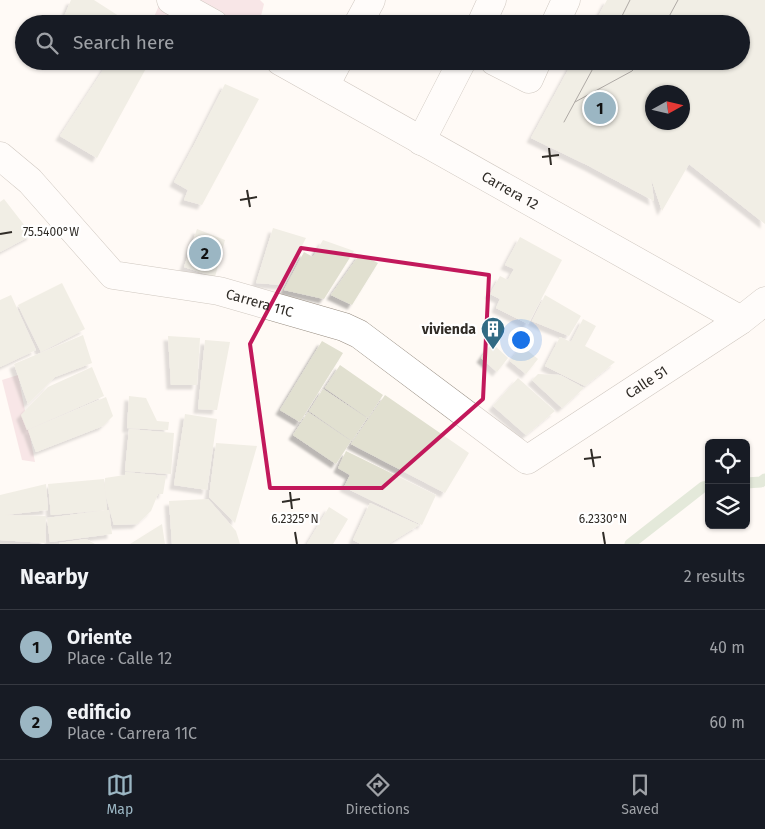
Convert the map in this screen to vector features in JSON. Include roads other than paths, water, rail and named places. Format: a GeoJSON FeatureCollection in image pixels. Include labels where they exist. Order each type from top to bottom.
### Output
{"type":"FeatureCollection","features":[{"type":"Feature","properties":{"kind":"street"},"geometry":{"type":"LineString","coordinates":[[171,0],[198,15]]}},
{"type":"Feature","properties":{"kind":"street"},"geometry":{"type":"LineString","coordinates":[[363,15],[371,0]]}},
{"type":"Feature","properties":{"kind":"street"},"geometry":{"type":"LineString","coordinates":[[485,15],[492,0]]}},
{"type":"Feature","properties":{"kind":"street"},"geometry":{"type":"LineString","coordinates":[[559,15],[566,0]]}},
{"type":"Feature","properties":{"kind":"street","name":"Carrera 12"},"geometry":{"type":"LineString","coordinates":[[296,70],[740,320]]}},
{"type":"Feature","properties":{"kind":"street"},"geometry":{"type":"LineString","coordinates":[[324,86],[333,70]]}},
{"type":"Feature","properties":{"kind":"street"},"geometry":{"type":"LineString","coordinates":[[421,141],[457,70]]}},
{"type":"Feature","properties":{"kind":"street"},"geometry":{"type":"LineString","coordinates":[[512,70],[529,79],[533,70]]}},
{"type":"Feature","properties":{"kind":"street","name":"Carrera 11C"},"geometry":{"type":"LineString","coordinates":[[0,156],[30,181],[113,275],[219,291],[344,327],[359,334],[527,460]]}},
{"type":"Feature","properties":{"kind":"street","name":"Calle 51"},"geometry":{"type":"LineString","coordinates":[[527,460],[740,320],[765,301]]}},
{"type":"Feature","properties":{"kind":"waterway"},"geometry":{"type":"LineString","coordinates":[[750,483],[761,482],[765,479]]}},
{"type":"Feature","properties":{"kind":"waterway"},"geometry":{"type":"LineString","coordinates":[[630,544],[705,487]]}},
{"type":"Feature","properties":{"kind":"tram line"},"geometry":{"type":"LineString","coordinates":[[622,15],[630,0]]}},
{"type":"Feature","properties":{"kind":"tram line"},"geometry":{"type":"LineString","coordinates":[[670,15],[678,0]]}},
{"type":"Feature","properties":{"kind":"tram line"},"geometry":{"type":"LineString","coordinates":[[564,122],[592,70]]}},
{"type":"Feature","properties":{"kind":"tram line"},"geometry":{"type":"LineString","coordinates":[[575,102],[633,70]]}},
{"type":"Feature","properties":{"kind":"place","name":"Oriente"},"geometry":{"type":"Point","coordinates":[600,108]}},
{"type":"Feature","properties":{"kind":"place","name":"edificio"},"geometry":{"type":"Point","coordinates":[205,253]}},
{"type":"Feature","properties":{"kind":"place","name":"vivienda"},"geometry":{"type":"Point","coordinates":[493,350]}}]}
